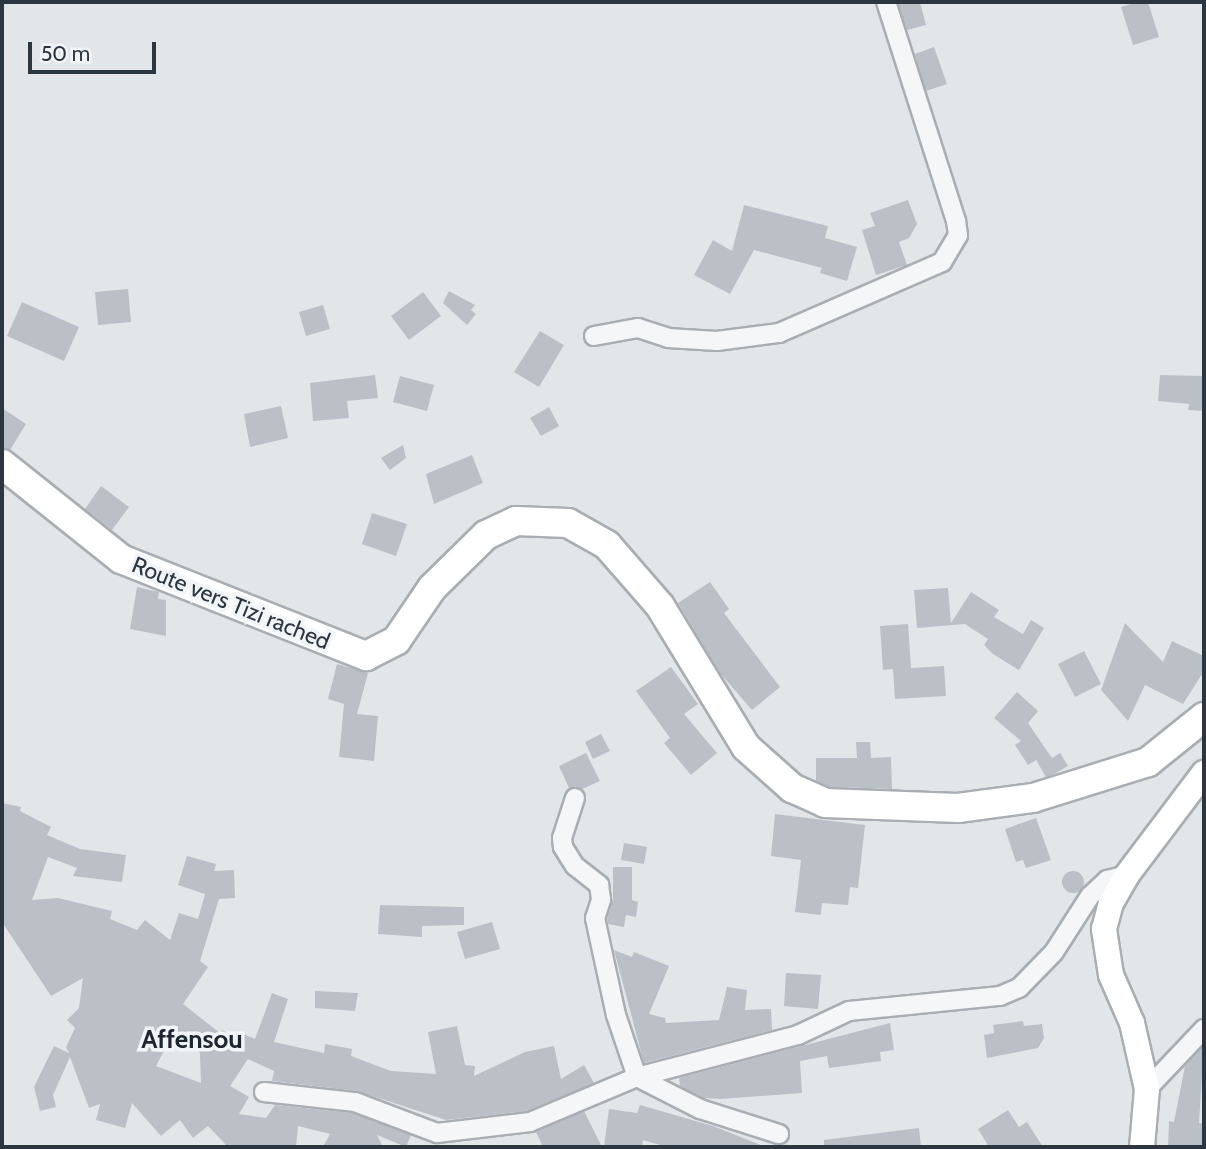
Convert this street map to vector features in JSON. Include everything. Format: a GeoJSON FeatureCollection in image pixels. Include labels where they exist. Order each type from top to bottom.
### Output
{"type":"FeatureCollection","features":[{"type":"Feature","properties":{"kind":"main road","name":"Route vers Tizi rached"},"geometry":{"type":"LineString","coordinates":[[2,464],[121,559],[366,656],[396,641],[432,588],[486,535],[516,521],[568,523],[607,545],[660,606],[746,747],[792,788],[825,803],[958,808],[1033,798],[1148,762],[1204,717]]}},
{"type":"Feature","properties":{"kind":"main road"},"geometry":{"type":"LineString","coordinates":[[1142,1147],[1147,1089],[1132,1023],[1104,948],[1111,903],[1128,875],[1204,774]]}},
{"type":"Feature","properties":{"kind":"street"},"geometry":{"type":"LineString","coordinates":[[594,336],[638,328],[668,338],[717,341],[779,333],[902,284],[942,262],[958,235],[956,221],[886,2]]}},
{"type":"Feature","properties":{"kind":"street"},"geometry":{"type":"LineString","coordinates":[[575,798],[562,838],[575,866],[599,885],[601,900],[595,918],[613,1003],[637,1077],[700,1109],[779,1135]]}},
{"type":"Feature","properties":{"kind":"street"},"geometry":{"type":"LineString","coordinates":[[264,1092],[355,1102],[437,1133],[530,1122],[637,1077],[798,1035],[849,1011],[1000,996],[1020,988],[1054,952],[1090,896],[1107,880],[1128,875]]}},
{"type":"Feature","properties":{"kind":"street"},"geometry":{"type":"LineString","coordinates":[[1147,1089],[1204,1028]]}},
{"type":"Feature","properties":{"kind":"building"},"geometry":{"type":"Polygon","coordinates":[[[898,2],[920,2],[926,25],[907,30],[898,2]]]}},
{"type":"Feature","properties":{"kind":"building"},"geometry":{"type":"Polygon","coordinates":[[[1148,2],[1159,37],[1133,45],[1121,7],[1148,2]]]}},
{"type":"Feature","properties":{"kind":"building"},"geometry":{"type":"Polygon","coordinates":[[[934,47],[947,84],[926,91],[915,54],[934,47]]]}},
{"type":"Feature","properties":{"kind":"building"},"geometry":{"type":"Polygon","coordinates":[[[908,200],[917,224],[909,238],[899,242],[907,265],[876,275],[862,230],[875,226],[870,213],[908,200]]]}},
{"type":"Feature","properties":{"kind":"building"},"geometry":{"type":"Polygon","coordinates":[[[744,205],[828,226],[825,238],[857,247],[847,281],[820,273],[822,268],[754,250],[730,294],[694,275],[713,240],[732,251],[744,205]]]}},
{"type":"Feature","properties":{"kind":"building"},"geometry":{"type":"Polygon","coordinates":[[[128,289],[131,322],[98,325],[95,292],[128,289]]]}},
{"type":"Feature","properties":{"kind":"building"},"geometry":{"type":"Polygon","coordinates":[[[449,291],[475,305],[471,310],[476,314],[467,325],[443,303],[449,291]]]}},
{"type":"Feature","properties":{"kind":"building"},"geometry":{"type":"Polygon","coordinates":[[[423,292],[441,316],[409,340],[391,316],[423,292]]]}},
{"type":"Feature","properties":{"kind":"building"},"geometry":{"type":"Polygon","coordinates":[[[22,302],[79,327],[64,361],[7,336],[22,302]]]}},
{"type":"Feature","properties":{"kind":"building"},"geometry":{"type":"Polygon","coordinates":[[[323,305],[330,329],[306,336],[299,312],[323,305]]]}},
{"type":"Feature","properties":{"kind":"building"},"geometry":{"type":"Polygon","coordinates":[[[540,331],[564,345],[539,387],[514,372],[540,331]]]}},
{"type":"Feature","properties":{"kind":"building"},"geometry":{"type":"Polygon","coordinates":[[[375,375],[378,398],[347,401],[349,418],[313,421],[310,383],[375,375]]]}},
{"type":"Feature","properties":{"kind":"building"},"geometry":{"type":"Polygon","coordinates":[[[1160,375],[1204,376],[1204,411],[1188,410],[1189,404],[1158,401],[1160,375]]]}},
{"type":"Feature","properties":{"kind":"building"},"geometry":{"type":"Polygon","coordinates":[[[400,376],[434,385],[427,411],[393,402],[400,376]]]}},
{"type":"Feature","properties":{"kind":"building"},"geometry":{"type":"Polygon","coordinates":[[[281,406],[288,438],[250,447],[244,414],[281,406]]]}},
{"type":"Feature","properties":{"kind":"building"},"geometry":{"type":"Polygon","coordinates":[[[549,407],[559,426],[541,436],[530,418],[549,407]]]}},
{"type":"Feature","properties":{"kind":"building"},"geometry":{"type":"Polygon","coordinates":[[[2,408],[26,424],[10,450],[2,448],[2,408]]]}},
{"type":"Feature","properties":{"kind":"building"},"geometry":{"type":"Polygon","coordinates":[[[403,445],[406,458],[390,470],[381,458],[403,445]]]}},
{"type":"Feature","properties":{"kind":"building"},"geometry":{"type":"Polygon","coordinates":[[[472,455],[483,483],[434,504],[426,474],[472,455]]]}},
{"type":"Feature","properties":{"kind":"building"},"geometry":{"type":"Polygon","coordinates":[[[101,486],[129,507],[112,530],[85,509],[101,486]]]}},
{"type":"Feature","properties":{"kind":"building"},"geometry":{"type":"Polygon","coordinates":[[[372,513],[407,524],[396,556],[362,544],[372,513]]]}},
{"type":"Feature","properties":{"kind":"building"},"geometry":{"type":"Polygon","coordinates":[[[710,582],[729,609],[724,613],[780,687],[752,710],[720,673],[678,603],[710,582]]]}},
{"type":"Feature","properties":{"kind":"building"},"geometry":{"type":"Polygon","coordinates":[[[137,587],[159,592],[158,599],[166,600],[166,636],[130,629],[137,587]]]}},
{"type":"Feature","properties":{"kind":"building"},"geometry":{"type":"Polygon","coordinates":[[[948,588],[951,623],[971,592],[999,610],[994,617],[1023,634],[1031,620],[1044,628],[1019,670],[993,654],[984,645],[988,639],[965,624],[917,628],[914,590],[948,588]]]}},
{"type":"Feature","properties":{"kind":"building"},"geometry":{"type":"Polygon","coordinates":[[[1125,623],[1163,662],[1172,641],[1204,656],[1204,671],[1183,704],[1145,685],[1128,721],[1101,690],[1125,623]]]}},
{"type":"Feature","properties":{"kind":"building"},"geometry":{"type":"Polygon","coordinates":[[[908,624],[911,668],[944,666],[946,696],[895,699],[893,669],[883,670],[880,626],[908,624]]]}},
{"type":"Feature","properties":{"kind":"building"},"geometry":{"type":"Polygon","coordinates":[[[1084,651],[1101,684],[1075,697],[1058,664],[1084,651]]]}},
{"type":"Feature","properties":{"kind":"building"},"geometry":{"type":"Polygon","coordinates":[[[337,664],[368,673],[357,714],[378,716],[374,761],[339,757],[344,704],[328,699],[337,664]]]}},
{"type":"Feature","properties":{"kind":"building"},"geometry":{"type":"Polygon","coordinates":[[[671,667],[698,704],[684,714],[717,753],[691,775],[664,743],[670,738],[636,691],[671,667]]]}},
{"type":"Feature","properties":{"kind":"building"},"geometry":{"type":"Polygon","coordinates":[[[1017,692],[1038,711],[1028,723],[1052,758],[1060,753],[1068,766],[1054,774],[1046,777],[1036,760],[1028,765],[1015,745],[1021,741],[994,718],[1017,692]]]}},
{"type":"Feature","properties":{"kind":"building"},"geometry":{"type":"Polygon","coordinates":[[[601,734],[610,751],[593,759],[585,742],[601,734]]]}},
{"type":"Feature","properties":{"kind":"building"},"geometry":{"type":"Polygon","coordinates":[[[856,742],[870,742],[871,758],[891,757],[892,789],[829,787],[816,781],[816,758],[857,758],[856,742]]]}},
{"type":"Feature","properties":{"kind":"building"},"geometry":{"type":"Polygon","coordinates":[[[586,753],[600,781],[582,789],[569,788],[559,766],[586,753]]]}},
{"type":"Feature","properties":{"kind":"building"},"geometry":{"type":"Polygon","coordinates":[[[2,803],[21,807],[20,811],[51,827],[47,835],[80,849],[126,855],[122,882],[73,876],[77,868],[48,857],[32,900],[58,898],[112,911],[110,919],[137,930],[145,920],[170,940],[179,913],[198,919],[205,894],[178,885],[187,856],[216,864],[214,871],[234,870],[235,898],[219,899],[200,961],[208,967],[183,1004],[220,1033],[222,1030],[238,1039],[241,1033],[255,1039],[272,993],[288,999],[274,1042],[324,1053],[325,1044],[352,1049],[351,1056],[391,1071],[436,1074],[428,1032],[457,1026],[465,1065],[475,1066],[474,1076],[525,1052],[554,1046],[561,1079],[584,1065],[594,1083],[527,1111],[446,1120],[357,1091],[272,1081],[274,1071],[248,1059],[230,1086],[249,1097],[239,1114],[266,1118],[275,1105],[352,1113],[411,1135],[406,1147],[377,1135],[383,1147],[323,1147],[330,1134],[298,1126],[296,1147],[228,1147],[208,1126],[193,1138],[180,1120],[161,1136],[132,1103],[125,1128],[96,1120],[100,1104],[89,1108],[70,1057],[53,1095],[56,1107],[40,1111],[34,1087],[54,1046],[69,1053],[66,1047],[75,1028],[67,1020],[79,1008],[83,978],[51,996],[2,922],[2,803]],[[174,1032],[156,1066],[201,1083],[200,1053],[174,1032]]]}},
{"type":"Feature","properties":{"kind":"building"},"geometry":{"type":"Polygon","coordinates":[[[775,814],[865,825],[858,888],[850,887],[848,905],[822,903],[821,915],[795,912],[801,860],[771,856],[775,814]]]}},
{"type":"Feature","properties":{"kind":"building"},"geometry":{"type":"Polygon","coordinates":[[[1036,818],[1051,860],[1026,868],[1023,860],[1016,862],[1005,829],[1036,818]]]}},
{"type":"Feature","properties":{"kind":"building"},"geometry":{"type":"Polygon","coordinates":[[[624,843],[647,847],[644,864],[621,860],[624,843]]]}},
{"type":"Feature","properties":{"kind":"building"},"geometry":{"type":"Polygon","coordinates":[[[613,867],[632,867],[632,900],[638,902],[636,917],[626,915],[624,927],[608,924],[607,919],[613,898],[613,867]]]}},
{"type":"Feature","properties":{"kind":"building"},"geometry":{"type":"Polygon","coordinates":[[[1073,871],[1081,874],[1084,882],[1081,890],[1073,893],[1065,890],[1062,882],[1065,874],[1073,871]]]}},
{"type":"Feature","properties":{"kind":"building"},"geometry":{"type":"Polygon","coordinates":[[[380,905],[464,907],[464,925],[422,926],[422,937],[378,934],[380,905]]]}},
{"type":"Feature","properties":{"kind":"building"},"geometry":{"type":"Polygon","coordinates":[[[492,922],[500,949],[465,959],[457,932],[492,922]]]}},
{"type":"Feature","properties":{"kind":"building"},"geometry":{"type":"Polygon","coordinates":[[[614,950],[632,957],[634,952],[669,966],[649,1014],[665,1018],[666,1023],[719,1020],[727,987],[747,990],[745,1010],[771,1009],[772,1030],[644,1063],[614,950]]]}},
{"type":"Feature","properties":{"kind":"building"},"geometry":{"type":"Polygon","coordinates":[[[786,973],[821,975],[818,1009],[784,1006],[786,973]]]}},
{"type":"Feature","properties":{"kind":"building"},"geometry":{"type":"Polygon","coordinates":[[[315,991],[358,993],[355,1011],[315,1008],[315,991]]]}},
{"type":"Feature","properties":{"kind":"building"},"geometry":{"type":"Polygon","coordinates":[[[1023,1021],[1024,1026],[1042,1024],[1044,1038],[1038,1048],[987,1058],[984,1035],[994,1033],[993,1025],[1023,1021]]]}},
{"type":"Feature","properties":{"kind":"building"},"geometry":{"type":"Polygon","coordinates":[[[890,1023],[894,1050],[880,1052],[881,1061],[829,1068],[827,1056],[800,1061],[802,1093],[703,1098],[680,1086],[679,1078],[890,1023]]]}},
{"type":"Feature","properties":{"kind":"building"},"geometry":{"type":"Polygon","coordinates":[[[1204,1045],[1199,1123],[1204,1124],[1204,1147],[1168,1147],[1169,1121],[1174,1122],[1185,1066],[1204,1045]]]}},
{"type":"Feature","properties":{"kind":"building"},"geometry":{"type":"Polygon","coordinates":[[[640,1105],[713,1126],[766,1147],[667,1147],[643,1140],[642,1147],[604,1147],[609,1109],[637,1113],[640,1105]]]}},
{"type":"Feature","properties":{"kind":"building"},"geometry":{"type":"Polygon","coordinates":[[[1008,1110],[1019,1127],[1027,1122],[1043,1147],[989,1147],[978,1129],[1008,1110]]]}},
{"type":"Feature","properties":{"kind":"building"},"geometry":{"type":"Polygon","coordinates":[[[584,1111],[602,1147],[543,1147],[536,1132],[584,1111]]]}},
{"type":"Feature","properties":{"kind":"building"},"geometry":{"type":"Polygon","coordinates":[[[919,1128],[921,1147],[824,1147],[824,1140],[919,1128]]]}},
{"type":"Feature","properties":{"kind":"district","name":"Affensou"},"geometry":{"type":"Point","coordinates":[192,1040]}}]}
